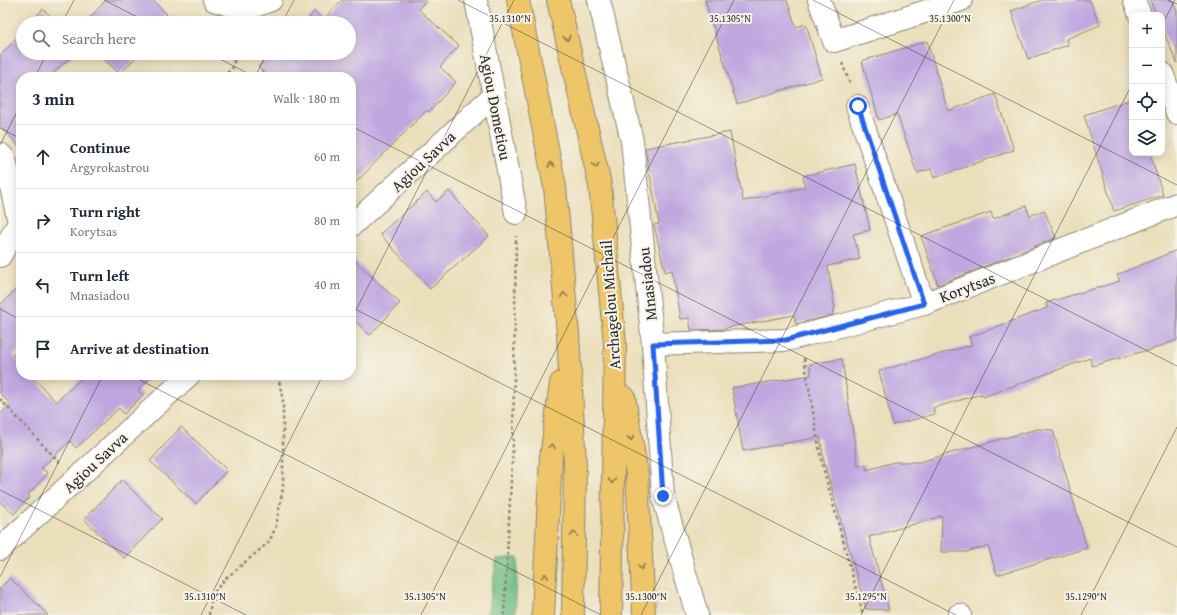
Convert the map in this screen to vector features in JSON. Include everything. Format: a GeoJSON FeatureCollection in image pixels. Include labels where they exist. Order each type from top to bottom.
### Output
{"type":"FeatureCollection","features":[{"type":"Feature","properties":{"kind":"highway"},"geometry":{"type":"LineString","coordinates":[[518,0],[555,187],[568,334],[575,464],[573,615]]}},
{"type":"Feature","properties":{"kind":"highway","name":"Archagelou Michail"},"geometry":{"type":"LineString","coordinates":[[558,0],[600,185],[615,344],[611,615]]}},
{"type":"Feature","properties":{"kind":"highway"},"geometry":{"type":"LineString","coordinates":[[543,615],[551,457],[568,334]]}},
{"type":"Feature","properties":{"kind":"highway"},"geometry":{"type":"LineString","coordinates":[[615,344],[637,474],[644,615]]}},
{"type":"Feature","properties":{"kind":"street"},"geometry":{"type":"LineString","coordinates":[[214,0],[245,10],[271,0]]}},
{"type":"Feature","properties":{"kind":"street","name":"Agiou Dometiou"},"geometry":{"type":"LineString","coordinates":[[476,0],[516,213]]}},
{"type":"Feature","properties":{"kind":"street","name":"Mnasiadou"},"geometry":{"type":"LineString","coordinates":[[599,0],[632,141],[653,344],[663,496],[697,615]]}},
{"type":"Feature","properties":{"kind":"street"},"geometry":{"type":"LineString","coordinates":[[819,0],[834,41],[961,0]]}},
{"type":"Feature","properties":{"kind":"street"},"geometry":{"type":"LineString","coordinates":[[1134,0],[1139,12]]}},
{"type":"Feature","properties":{"kind":"street"},"geometry":{"type":"LineString","coordinates":[[1165,81],[1177,113]]}},
{"type":"Feature","properties":{"kind":"street","name":"Agiou Savva"},"geometry":{"type":"LineString","coordinates":[[356,221],[494,95]]}},
{"type":"Feature","properties":{"kind":"street"},"geometry":{"type":"LineString","coordinates":[[858,106],[924,304]]}},
{"type":"Feature","properties":{"kind":"street"},"geometry":{"type":"LineString","coordinates":[[0,154],[5,159],[16,206]]}},
{"type":"Feature","properties":{"kind":"street","name":"Korytsas"},"geometry":{"type":"LineString","coordinates":[[653,344],[786,340],[924,304],[1177,204]]}},
{"type":"Feature","properties":{"kind":"street"},"geometry":{"type":"LineString","coordinates":[[0,256],[16,230]]}},
{"type":"Feature","properties":{"kind":"street","name":"Agiou Savva"},"geometry":{"type":"LineString","coordinates":[[0,549],[184,380]]}},
{"type":"Feature","properties":{"kind":"path"},"geometry":{"type":"LineString","coordinates":[[834,41],[858,106]]}},
{"type":"Feature","properties":{"kind":"path"},"geometry":{"type":"LineString","coordinates":[[228,72],[233,67],[234,60]]}},
{"type":"Feature","properties":{"kind":"path"},"geometry":{"type":"LineString","coordinates":[[504,615],[514,443],[516,213]]}},
{"type":"Feature","properties":{"kind":"path"},"geometry":{"type":"LineString","coordinates":[[801,336],[821,459],[863,615]]}},
{"type":"Feature","properties":{"kind":"path"},"geometry":{"type":"LineString","coordinates":[[209,615],[212,595],[225,579],[269,542],[276,526],[283,488],[283,401],[279,380]]}},
{"type":"Feature","properties":{"kind":"path"},"geometry":{"type":"LineString","coordinates":[[0,399],[75,480]]}},
{"type":"Feature","properties":{"kind":"green space"},"geometry":{"type":"Polygon","coordinates":[[[518,557],[515,615],[487,615],[497,559],[518,557]]]}},
{"type":"Feature","properties":{"kind":"building"},"geometry":{"type":"Polygon","coordinates":[[[106,0],[152,0],[167,14],[165,16],[91,16],[106,0]]]}},
{"type":"Feature","properties":{"kind":"building"},"geometry":{"type":"Polygon","coordinates":[[[342,0],[427,0],[418,9],[459,46],[440,67],[456,82],[429,112],[427,110],[356,182],[356,72],[263,72],[258,67],[264,60],[356,60],[356,16],[327,16],[342,0]]]}},
{"type":"Feature","properties":{"kind":"building"},"geometry":{"type":"Polygon","coordinates":[[[705,0],[787,0],[796,27],[806,24],[822,78],[737,104],[705,0]]]}},
{"type":"Feature","properties":{"kind":"building"},"geometry":{"type":"Polygon","coordinates":[[[1042,0],[1090,0],[1100,25],[1066,39],[1068,45],[1028,59],[1011,11],[1042,0]]]}},
{"type":"Feature","properties":{"kind":"building"},"geometry":{"type":"Polygon","coordinates":[[[1150,0],[1172,0],[1177,11],[1177,63],[1165,35],[1165,12],[1155,12],[1150,0]]]}},
{"type":"Feature","properties":{"kind":"building"},"geometry":{"type":"Polygon","coordinates":[[[43,9],[50,16],[36,16],[43,9]]]}},
{"type":"Feature","properties":{"kind":"building"},"geometry":{"type":"Polygon","coordinates":[[[315,11],[319,16],[310,16],[315,11]]]}},
{"type":"Feature","properties":{"kind":"building"},"geometry":{"type":"Polygon","coordinates":[[[16,39],[16,60],[67,60],[54,72],[16,72],[16,143],[0,126],[0,56],[16,39]]]}},
{"type":"Feature","properties":{"kind":"building"},"geometry":{"type":"Polygon","coordinates":[[[927,41],[948,111],[995,94],[1014,150],[934,178],[931,169],[917,173],[897,114],[879,120],[862,61],[927,41]]]}},
{"type":"Feature","properties":{"kind":"building"},"geometry":{"type":"Polygon","coordinates":[[[105,60],[133,60],[122,72],[118,72],[105,60]]]}},
{"type":"Feature","properties":{"kind":"building"},"geometry":{"type":"Polygon","coordinates":[[[1129,100],[1129,156],[1151,156],[1163,195],[1114,211],[1084,115],[1129,100]]]}},
{"type":"Feature","properties":{"kind":"building"},"geometry":{"type":"Polygon","coordinates":[[[730,132],[743,201],[805,187],[803,176],[855,164],[870,230],[853,234],[860,259],[828,266],[835,310],[832,310],[833,315],[796,324],[794,315],[726,329],[691,330],[689,318],[680,319],[672,270],[665,272],[654,225],[659,224],[645,148],[730,132]]]}},
{"type":"Feature","properties":{"kind":"building"},"geometry":{"type":"Polygon","coordinates":[[[449,191],[489,236],[430,289],[380,234],[427,192],[436,202],[449,191]]]}},
{"type":"Feature","properties":{"kind":"building"},"geometry":{"type":"Polygon","coordinates":[[[1026,206],[1030,216],[1044,210],[1056,238],[938,285],[921,236],[991,212],[993,219],[1026,206]]]}},
{"type":"Feature","properties":{"kind":"building"},"geometry":{"type":"Polygon","coordinates":[[[1177,250],[1177,340],[1148,351],[1092,366],[1090,358],[983,397],[981,394],[933,408],[935,414],[893,425],[879,371],[972,345],[969,337],[1047,308],[1046,303],[1120,281],[1117,275],[1177,250]]]}},
{"type":"Feature","properties":{"kind":"building"},"geometry":{"type":"Polygon","coordinates":[[[356,262],[400,303],[370,335],[356,322],[356,262]]]}},
{"type":"Feature","properties":{"kind":"building"},"geometry":{"type":"Polygon","coordinates":[[[16,290],[16,352],[13,355],[16,358],[16,380],[36,380],[56,402],[80,380],[148,380],[138,390],[143,395],[124,414],[119,408],[76,448],[70,441],[41,468],[48,473],[28,495],[30,497],[14,514],[0,502],[0,415],[10,404],[0,393],[0,305],[16,290]]]}},
{"type":"Feature","properties":{"kind":"building"},"geometry":{"type":"Polygon","coordinates":[[[842,359],[858,466],[865,464],[867,470],[894,462],[919,462],[1037,429],[1053,430],[1087,548],[997,575],[988,546],[966,552],[941,552],[942,516],[869,537],[889,610],[866,609],[824,462],[820,437],[743,451],[732,388],[811,375],[810,364],[842,359]]]}},
{"type":"Feature","properties":{"kind":"building"},"geometry":{"type":"Polygon","coordinates":[[[181,427],[227,470],[196,504],[150,461],[181,427]]]}},
{"type":"Feature","properties":{"kind":"building"},"geometry":{"type":"Polygon","coordinates":[[[122,480],[162,519],[124,558],[84,519],[122,480]]]}},
{"type":"Feature","properties":{"kind":"building"},"geometry":{"type":"Polygon","coordinates":[[[10,578],[48,615],[0,615],[0,588],[10,578]]]}},
{"type":"Feature","properties":{"kind":"route"},"geometry":{"type":"LineString","coordinates":[[663,496],[653,344],[786,340],[924,304],[858,106]]}}]}
